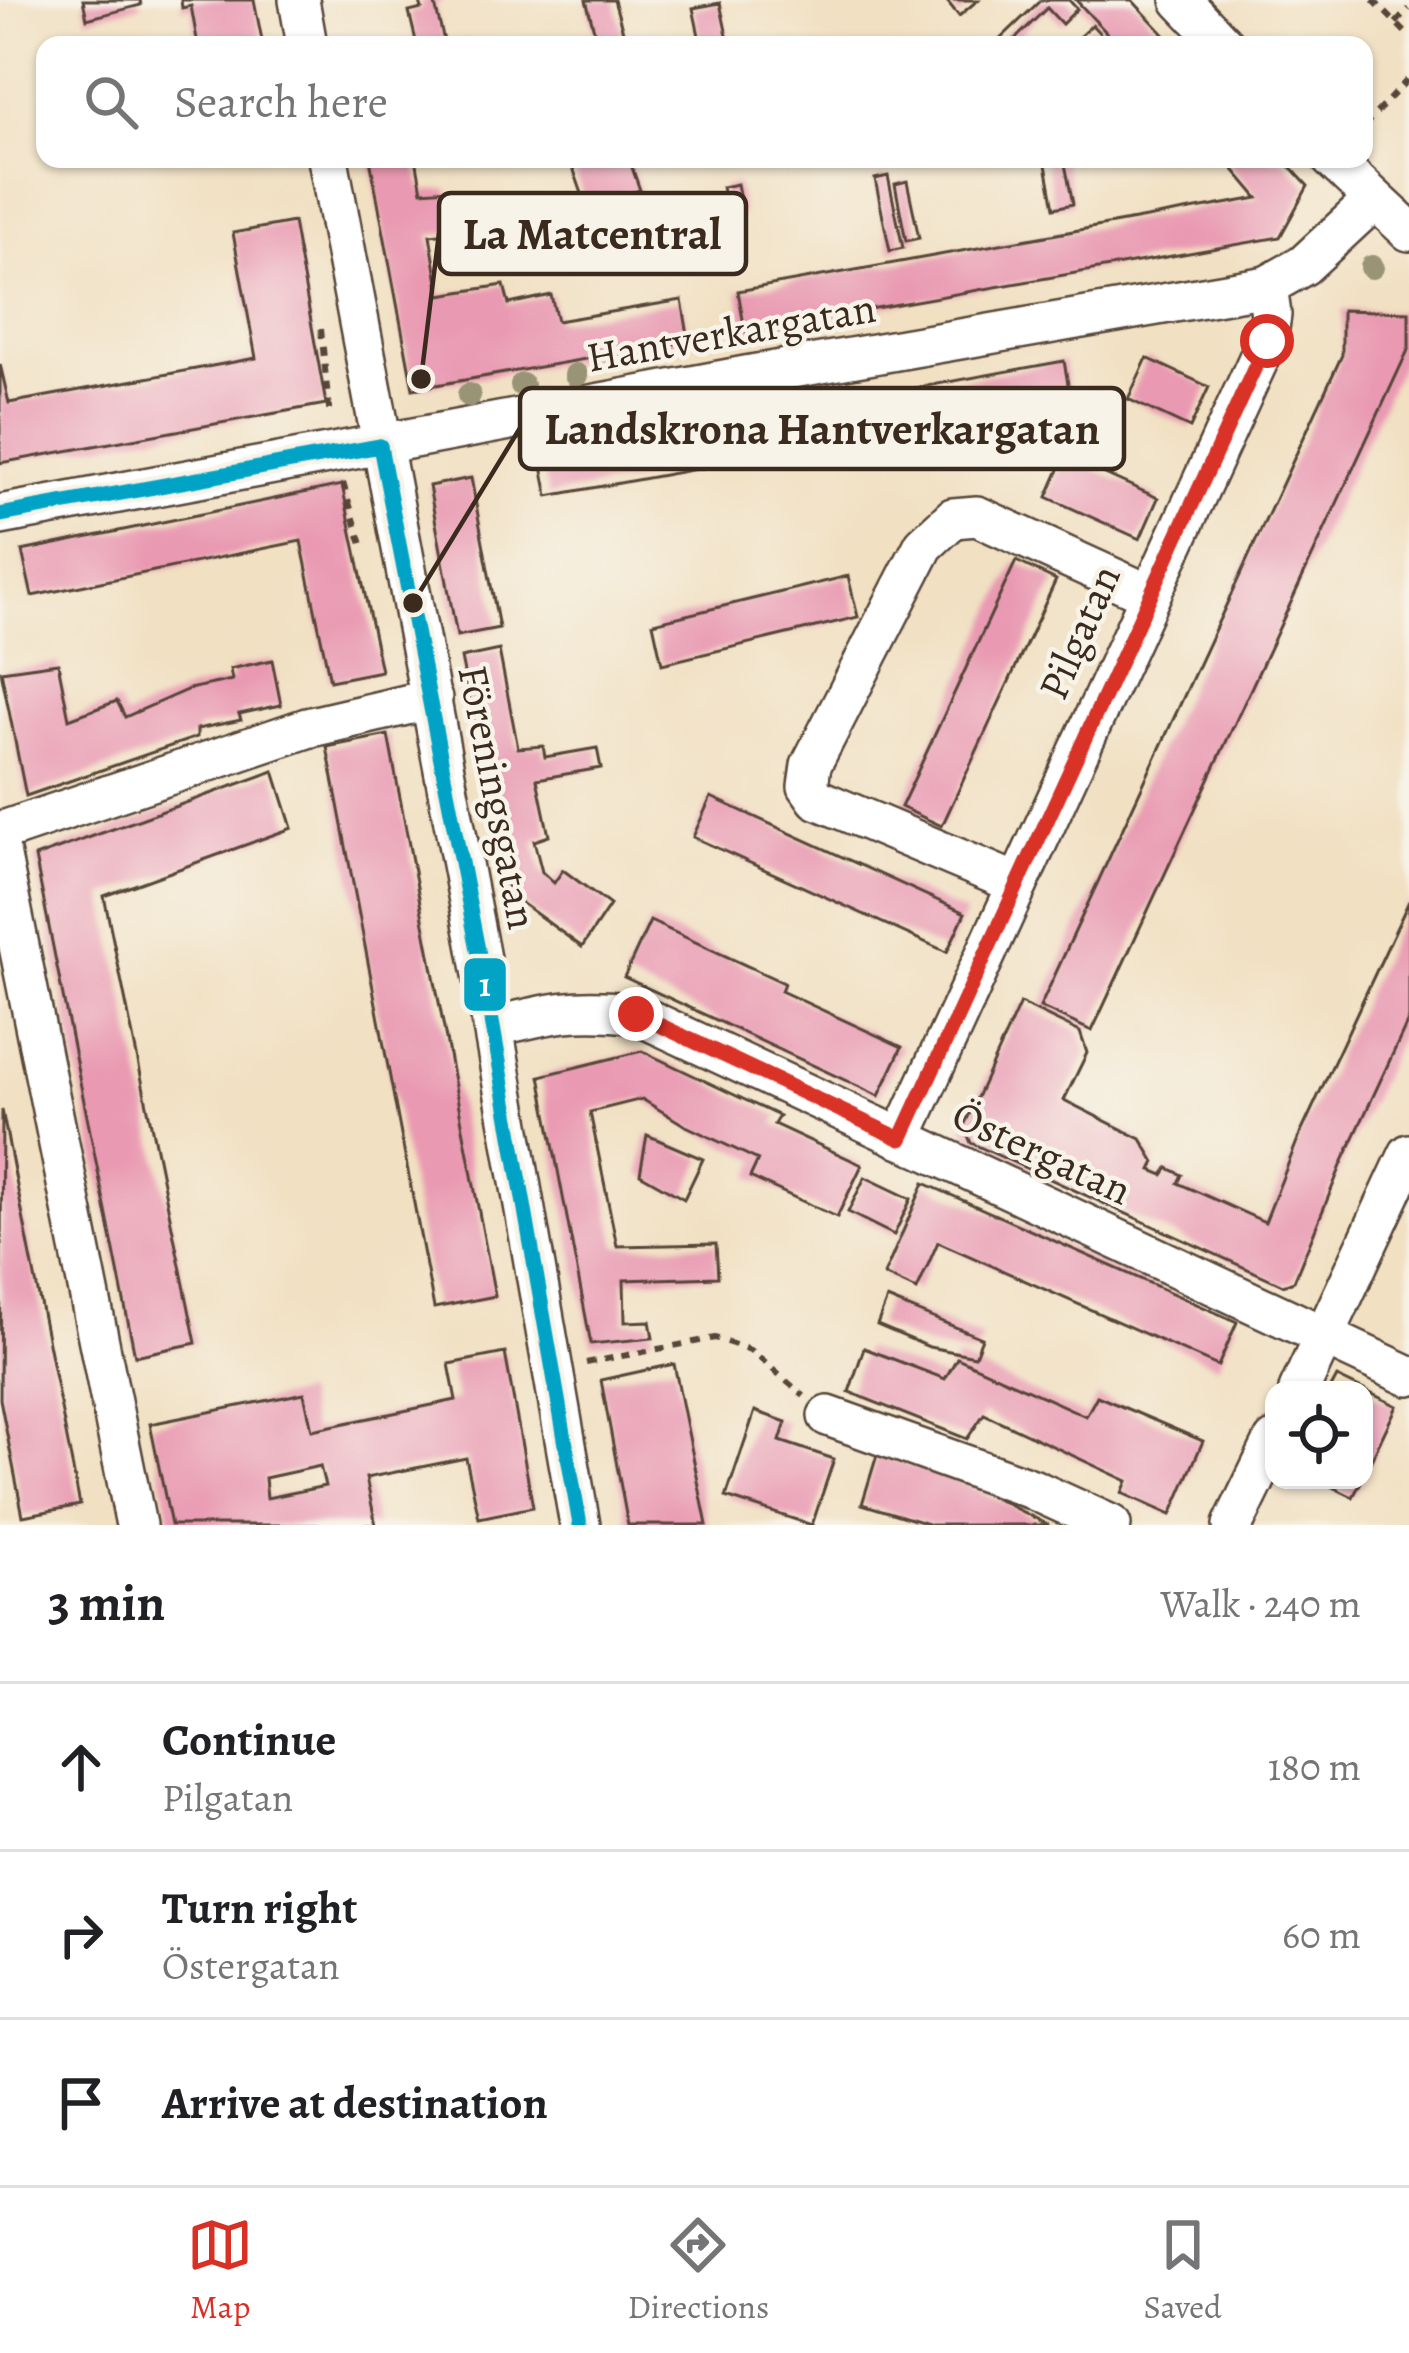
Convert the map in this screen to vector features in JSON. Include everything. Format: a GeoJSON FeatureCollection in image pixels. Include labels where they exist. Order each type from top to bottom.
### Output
{"type":"FeatureCollection","features":[{"type":"Feature","properties":{"kind":"street"},"geometry":{"type":"LineString","coordinates":[[299,0],[305,36]]}},
{"type":"Feature","properties":{"kind":"street"},"geometry":{"type":"LineString","coordinates":[[1181,0],[1215,36]]}},
{"type":"Feature","properties":{"kind":"street","name":"Föreningsgatan"},"geometry":{"type":"LineString","coordinates":[[330,168],[493,1027],[580,1525]]}},
{"type":"Feature","properties":{"kind":"street"},"geometry":{"type":"LineString","coordinates":[[1341,168],[1409,231]]}},
{"type":"Feature","properties":{"kind":"street"},"geometry":{"type":"LineString","coordinates":[[1267,286],[1304,265],[1373,201]]}},
{"type":"Feature","properties":{"kind":"street","name":"Hantverkargatan"},"geometry":{"type":"LineString","coordinates":[[0,515],[746,376],[1267,286]]}},
{"type":"Feature","properties":{"kind":"street","name":"Pilgatan"},"geometry":{"type":"LineString","coordinates":[[901,1139],[1267,341],[1271,315],[1267,286]]}},
{"type":"Feature","properties":{"kind":"street"},"geometry":{"type":"LineString","coordinates":[[1018,884],[817,799],[808,786],[811,765],[923,544],[953,518],[976,516],[1148,594]]}},
{"type":"Feature","properties":{"kind":"street"},"geometry":{"type":"LineString","coordinates":[[0,832],[307,728],[432,699]]}},
{"type":"Feature","properties":{"kind":"street"},"geometry":{"type":"LineString","coordinates":[[0,852],[136,1525]]}},
{"type":"Feature","properties":{"kind":"street","name":"Östergatan"},"geometry":{"type":"LineString","coordinates":[[493,1027],[572,1010],[636,1014],[1409,1376]]}},
{"type":"Feature","properties":{"kind":"street"},"geometry":{"type":"LineString","coordinates":[[1303,1381],[1409,1154]]}},
{"type":"Feature","properties":{"kind":"street"},"geometry":{"type":"LineString","coordinates":[[828,1416],[1032,1489],[1111,1525]]}},
{"type":"Feature","properties":{"kind":"street"},"geometry":{"type":"LineString","coordinates":[[1233,1525],[1265,1459]]}},
{"type":"Feature","properties":{"kind":"path"},"geometry":{"type":"LineString","coordinates":[[1372,0],[1409,36]]}},
{"type":"Feature","properties":{"kind":"path"},"geometry":{"type":"LineString","coordinates":[[1396,23],[1409,9]]}},
{"type":"Feature","properties":{"kind":"path"},"geometry":{"type":"LineString","coordinates":[[1373,116],[1409,77]]}},
{"type":"Feature","properties":{"kind":"path"},"geometry":{"type":"LineString","coordinates":[[553,1370],[715,1338],[750,1350],[828,1416]]}},
{"type":"Feature","properties":{"kind":"building"},"geometry":{"type":"Polygon","coordinates":[[[83,0],[140,0],[141,5],[87,19],[83,0]]]}},
{"type":"Feature","properties":{"kind":"building"},"geometry":{"type":"Polygon","coordinates":[[[181,0],[254,0],[261,36],[196,36],[191,6],[182,8],[181,0]]]}},
{"type":"Feature","properties":{"kind":"building"},"geometry":{"type":"Polygon","coordinates":[[[419,0],[447,0],[435,5],[443,36],[415,36],[409,12],[422,9],[419,0]]]}},
{"type":"Feature","properties":{"kind":"building"},"geometry":{"type":"Polygon","coordinates":[[[586,0],[614,0],[624,36],[596,36],[586,0]]]}},
{"type":"Feature","properties":{"kind":"building"},"geometry":{"type":"Polygon","coordinates":[[[946,0],[978,0],[959,16],[946,0]]]}},
{"type":"Feature","properties":{"kind":"building"},"geometry":{"type":"Polygon","coordinates":[[[1041,0],[1069,0],[1077,9],[1062,24],[1047,8],[1018,36],[1003,36],[1041,0]]]}},
{"type":"Feature","properties":{"kind":"building"},"geometry":{"type":"Polygon","coordinates":[[[1076,0],[1132,0],[1166,36],[1110,36],[1076,0]]]}},
{"type":"Feature","properties":{"kind":"building"},"geometry":{"type":"Polygon","coordinates":[[[720,3],[727,36],[699,36],[693,8],[720,3]]]}},
{"type":"Feature","properties":{"kind":"building"},"geometry":{"type":"Polygon","coordinates":[[[1092,25],[1102,36],[1080,36],[1092,25]]]}},
{"type":"Feature","properties":{"kind":"building"},"geometry":{"type":"Polygon","coordinates":[[[372,168],[418,168],[422,191],[448,189],[457,232],[430,235],[440,295],[504,285],[509,304],[551,295],[557,321],[682,300],[689,341],[413,389],[372,168]]]}},
{"type":"Feature","properties":{"kind":"building"},"geometry":{"type":"Polygon","coordinates":[[[573,168],[632,168],[640,190],[587,208],[573,168]]]}},
{"type":"Feature","properties":{"kind":"building"},"geometry":{"type":"Polygon","coordinates":[[[1047,168],[1066,168],[1073,204],[1054,208],[1047,168]]]}},
{"type":"Feature","properties":{"kind":"building"},"geometry":{"type":"Polygon","coordinates":[[[1233,168],[1291,168],[1308,186],[1280,237],[745,331],[738,291],[1258,198],[1233,168]]]}},
{"type":"Feature","properties":{"kind":"building"},"geometry":{"type":"Polygon","coordinates":[[[888,176],[903,248],[890,251],[875,179],[888,176]]]}},
{"type":"Feature","properties":{"kind":"building"},"geometry":{"type":"Polygon","coordinates":[[[907,181],[919,238],[906,241],[895,184],[907,181]]]}},
{"type":"Feature","properties":{"kind":"building"},"geometry":{"type":"Polygon","coordinates":[[[737,184],[743,214],[728,217],[722,187],[737,184]]]}},
{"type":"Feature","properties":{"kind":"building"},"geometry":{"type":"Polygon","coordinates":[[[293,222],[326,404],[0,463],[0,364],[9,403],[256,358],[233,233],[293,222]]]}},
{"type":"Feature","properties":{"kind":"building"},"geometry":{"type":"Polygon","coordinates":[[[1342,310],[1409,312],[1409,348],[1092,1031],[1040,1007],[1342,355],[1342,310]]]}},
{"type":"Feature","properties":{"kind":"building"},"geometry":{"type":"Polygon","coordinates":[[[1147,358],[1209,387],[1190,428],[1128,399],[1147,358]]]}},
{"type":"Feature","properties":{"kind":"building"},"geometry":{"type":"Polygon","coordinates":[[[1064,361],[1071,401],[548,496],[540,456],[1064,361]]]}},
{"type":"Feature","properties":{"kind":"building"},"geometry":{"type":"Polygon","coordinates":[[[1065,456],[1158,498],[1140,539],[1047,497],[1065,456]]]}},
{"type":"Feature","properties":{"kind":"building"},"geometry":{"type":"Polygon","coordinates":[[[471,478],[499,628],[457,636],[429,486],[471,478]]]}},
{"type":"Feature","properties":{"kind":"building"},"geometry":{"type":"Polygon","coordinates":[[[342,485],[381,671],[330,681],[301,541],[32,596],[22,551],[342,485]]]}},
{"type":"Feature","properties":{"kind":"building"},"geometry":{"type":"Polygon","coordinates":[[[1016,561],[1056,580],[942,826],[901,807],[1016,561]]]}},
{"type":"Feature","properties":{"kind":"building"},"geometry":{"type":"Polygon","coordinates":[[[848,576],[858,617],[662,664],[653,623],[848,576]]]}},
{"type":"Feature","properties":{"kind":"building"},"geometry":{"type":"Polygon","coordinates":[[[499,650],[518,748],[543,746],[545,757],[597,748],[601,768],[537,779],[549,836],[534,841],[542,872],[554,883],[563,870],[610,905],[582,947],[509,894],[461,658],[499,650]]]}},
{"type":"Feature","properties":{"kind":"building"},"geometry":{"type":"Polygon","coordinates":[[[272,660],[281,705],[239,714],[241,720],[197,729],[197,737],[26,796],[1,671],[58,663],[69,719],[117,701],[125,717],[189,689],[232,680],[230,669],[272,660]]]}},
{"type":"Feature","properties":{"kind":"building"},"geometry":{"type":"Polygon","coordinates":[[[388,735],[495,1296],[434,1308],[327,747],[388,735]]]}},
{"type":"Feature","properties":{"kind":"building"},"geometry":{"type":"Polygon","coordinates":[[[274,771],[292,828],[104,896],[196,1343],[135,1356],[35,857],[274,771]]]}},
{"type":"Feature","properties":{"kind":"building"},"geometry":{"type":"Polygon","coordinates":[[[711,797],[965,913],[947,952],[693,837],[711,797]]]}},
{"type":"Feature","properties":{"kind":"building"},"geometry":{"type":"Polygon","coordinates":[[[1409,901],[1409,1019],[1294,1281],[1283,1285],[971,1143],[964,1126],[1020,1003],[1080,1032],[1087,1053],[1064,1100],[1141,1139],[1155,1162],[1151,1170],[1163,1175],[1168,1168],[1182,1175],[1178,1183],[1265,1222],[1298,1139],[1409,901]]]}},
{"type":"Feature","properties":{"kind":"building"},"geometry":{"type":"Polygon","coordinates":[[[650,921],[784,983],[781,991],[902,1047],[879,1096],[624,977],[650,921]]]}},
{"type":"Feature","properties":{"kind":"building"},"geometry":{"type":"Polygon","coordinates":[[[642,1051],[779,1116],[774,1124],[862,1165],[837,1217],[750,1177],[758,1160],[642,1099],[590,1112],[617,1246],[716,1244],[718,1277],[624,1280],[625,1322],[650,1321],[653,1338],[591,1344],[540,1076],[642,1051]]]}},
{"type":"Feature","properties":{"kind":"building"},"geometry":{"type":"Polygon","coordinates":[[[2,1110],[80,1505],[23,1516],[0,1399],[2,1110]]]}},
{"type":"Feature","properties":{"kind":"building"},"geometry":{"type":"Polygon","coordinates":[[[647,1135],[703,1159],[684,1199],[640,1174],[647,1135]]]}},
{"type":"Feature","properties":{"kind":"building"},"geometry":{"type":"Polygon","coordinates":[[[865,1177],[911,1199],[894,1235],[848,1212],[865,1177]]]}},
{"type":"Feature","properties":{"kind":"building"},"geometry":{"type":"Polygon","coordinates":[[[924,1183],[1237,1322],[1218,1366],[938,1242],[917,1290],[884,1275],[924,1183]]]}},
{"type":"Feature","properties":{"kind":"building"},"geometry":{"type":"Polygon","coordinates":[[[887,1299],[982,1338],[975,1356],[929,1347],[877,1325],[887,1299]]]}},
{"type":"Feature","properties":{"kind":"building"},"geometry":{"type":"Polygon","coordinates":[[[864,1348],[945,1379],[957,1358],[1086,1416],[1097,1396],[1203,1441],[1171,1515],[1122,1493],[1127,1481],[984,1414],[967,1439],[849,1392],[864,1348]]]}},
{"type":"Feature","properties":{"kind":"building"},"geometry":{"type":"Polygon","coordinates":[[[505,1353],[533,1507],[479,1518],[466,1458],[366,1478],[376,1525],[171,1525],[150,1424],[304,1393],[312,1430],[456,1400],[449,1364],[505,1353]],[[320,1466],[265,1478],[267,1498],[325,1486],[320,1466]]]}},
{"type":"Feature","properties":{"kind":"building"},"geometry":{"type":"Polygon","coordinates":[[[674,1364],[707,1525],[628,1525],[601,1380],[674,1364]]]}},
{"type":"Feature","properties":{"kind":"building"},"geometry":{"type":"Polygon","coordinates":[[[1373,1394],[1397,1406],[1373,1456],[1373,1394]]]}},
{"type":"Feature","properties":{"kind":"building"},"geometry":{"type":"Polygon","coordinates":[[[755,1411],[786,1422],[780,1441],[834,1459],[812,1525],[726,1497],[755,1411]]]}},
{"type":"Feature","properties":{"kind":"building"},"geometry":{"type":"Polygon","coordinates":[[[877,1455],[966,1484],[1049,1525],[931,1525],[862,1504],[877,1455]]]}},
{"type":"Feature","properties":{"kind":"transit line","name":"1"},"geometry":{"type":"LineString","coordinates":[[380,446],[493,1027],[580,1525]]}},
{"type":"Feature","properties":{"kind":"transit line","name":"1"},"geometry":{"type":"LineString","coordinates":[[0,515],[380,446]]}},
{"type":"Feature","properties":{"kind":"place","name":"La Matcentral"},"geometry":{"type":"Point","coordinates":[421,379]}},
{"type":"Feature","properties":{"kind":"place","name":"Landskrona Hantverkargatan"},"geometry":{"type":"Point","coordinates":[413,603]}},
{"type":"Feature","properties":{"kind":"route"},"geometry":{"type":"LineString","coordinates":[[636,1014],[901,1139],[1267,341]]}}]}
